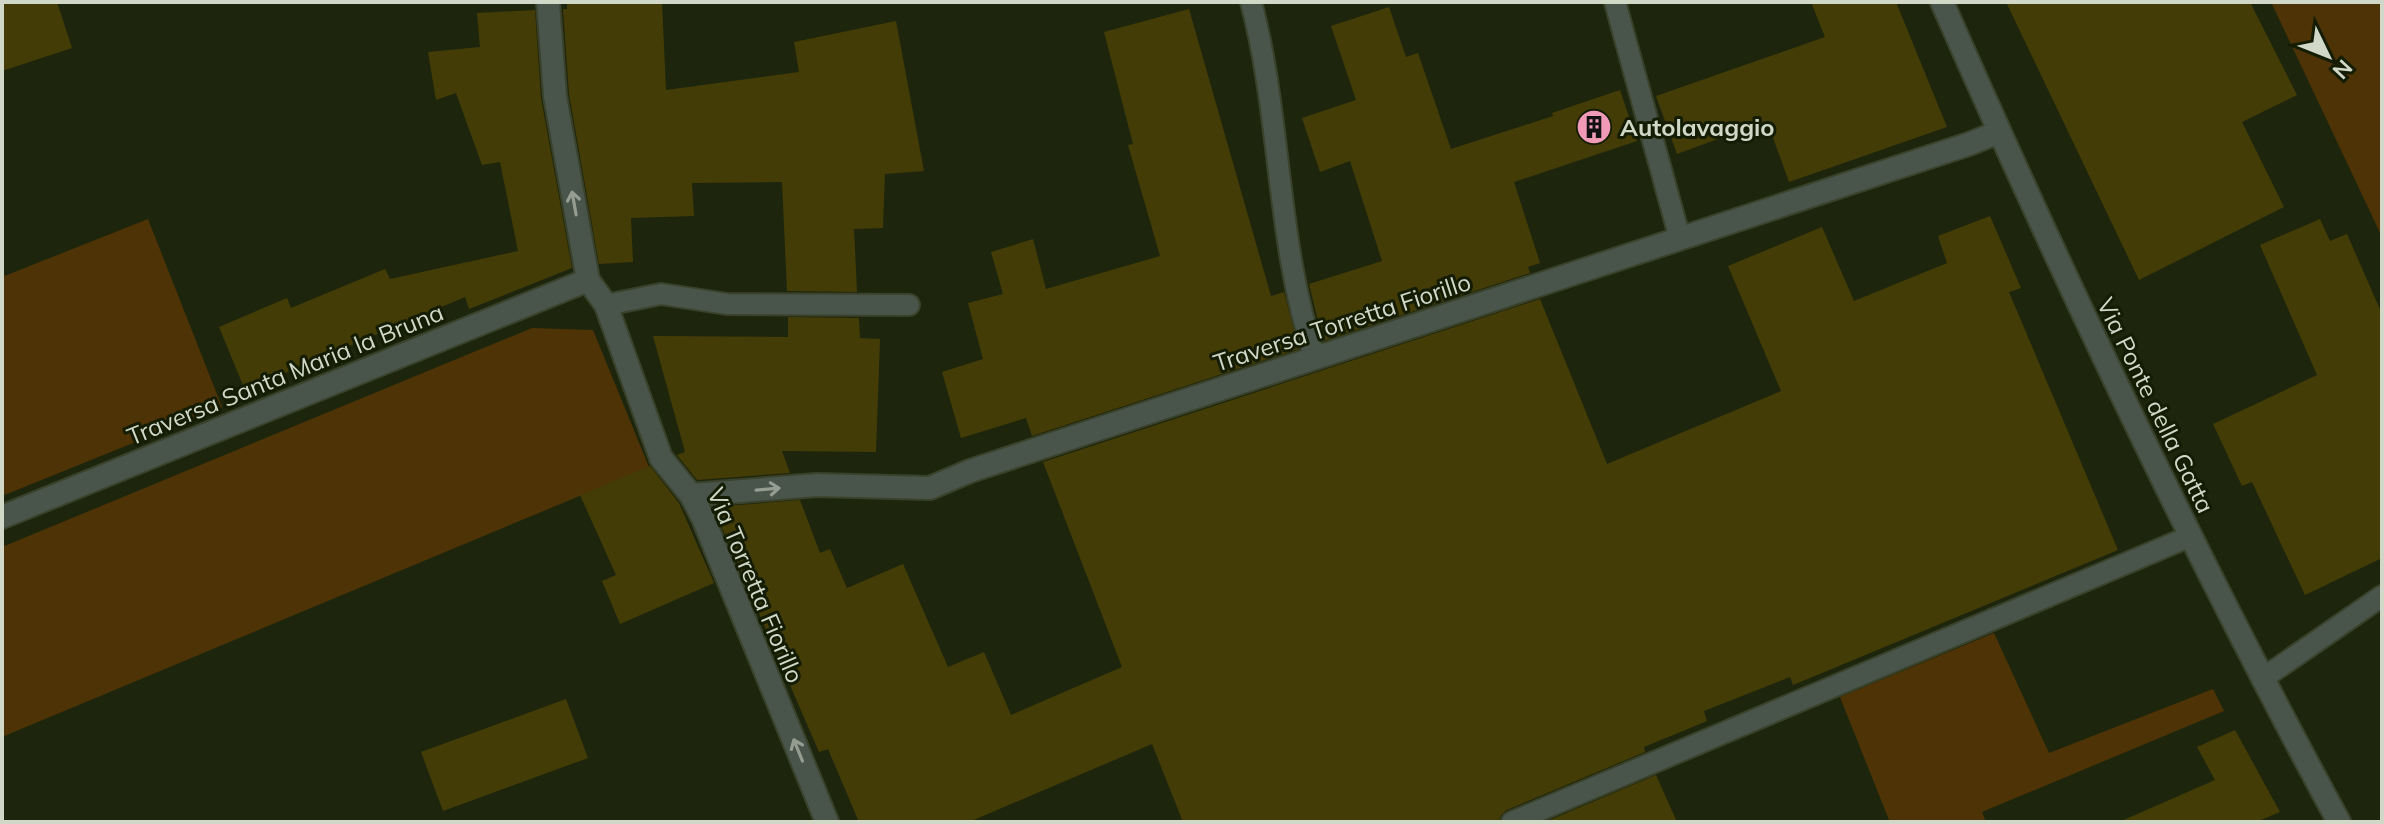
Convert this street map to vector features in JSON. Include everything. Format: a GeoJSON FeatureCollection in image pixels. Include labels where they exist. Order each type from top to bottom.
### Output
{"type":"FeatureCollection","features":[{"type":"Feature","properties":{"kind":"street","name":"Via Torretta Fiorillo"},"geometry":{"type":"LineString","coordinates":[[548,2],[555,96],[588,280],[606,305],[661,458],[691,495],[703,518],[827,822]]}},
{"type":"Feature","properties":{"kind":"street","name":"Via Ponte della Gatta"},"geometry":{"type":"LineString","coordinates":[[1942,2],[1999,132],[2191,536],[2262,679],[2339,822]]}},
{"type":"Feature","properties":{"kind":"street","name":"Traversa Torretta Fiorillo"},"geometry":{"type":"LineString","coordinates":[[691,495],[817,485],[930,488],[970,471],[1999,132]]}},
{"type":"Feature","properties":{"kind":"street","name":"Traversa Santa Maria la Bruna"},"geometry":{"type":"LineString","coordinates":[[2,517],[588,280]]}},
{"type":"Feature","properties":{"kind":"lane"},"geometry":{"type":"LineString","coordinates":[[1251,2],[1273,118],[1284,218],[1307,336],[1315,358]]}},
{"type":"Feature","properties":{"kind":"lane"},"geometry":{"type":"LineString","coordinates":[[1615,2],[1680,239]]}},
{"type":"Feature","properties":{"kind":"lane"},"geometry":{"type":"LineString","coordinates":[[606,305],[661,294],[727,304],[909,305]]}},
{"type":"Feature","properties":{"kind":"lane"},"geometry":{"type":"LineString","coordinates":[[1512,822],[2191,536]]}},
{"type":"Feature","properties":{"kind":"lane"},"geometry":{"type":"LineString","coordinates":[[2262,679],[2382,596]]}},
{"type":"Feature","properties":{"kind":"shaded area"},"geometry":{"type":"Polygon","coordinates":[[[2271,2],[2382,2],[2382,237],[2271,2]]]}},
{"type":"Feature","properties":{"kind":"shaded area"},"geometry":{"type":"Polygon","coordinates":[[[148,219],[222,407],[2,496],[2,277],[148,219]]]}},
{"type":"Feature","properties":{"kind":"shaded area"},"geometry":{"type":"Polygon","coordinates":[[[532,328],[593,330],[649,467],[2,737],[2,547],[532,328]]]}},
{"type":"Feature","properties":{"kind":"shaded area"},"geometry":{"type":"Polygon","coordinates":[[[1994,633],[2049,753],[2213,689],[2224,711],[1982,812],[1986,822],[1886,822],[1889,820],[1840,697],[1994,633]]]}},
{"type":"Feature","properties":{"kind":"building"},"geometry":{"type":"Polygon","coordinates":[[[2,2],[57,2],[72,48],[2,71],[2,2]]]}},
{"type":"Feature","properties":{"kind":"building"},"geometry":{"type":"Polygon","coordinates":[[[567,2],[662,2],[666,90],[799,72],[794,42],[896,21],[924,171],[885,174],[885,171],[883,228],[854,229],[857,292],[787,291],[782,182],[692,183],[694,216],[631,218],[633,262],[599,264],[569,94],[563,9],[567,9],[567,2]]]}},
{"type":"Feature","properties":{"kind":"building"},"geometry":{"type":"Polygon","coordinates":[[[1811,2],[1896,2],[1947,127],[1789,182],[1767,121],[1677,154],[1656,96],[1825,37],[1811,2]]]}},
{"type":"Feature","properties":{"kind":"building"},"geometry":{"type":"Polygon","coordinates":[[[2006,2],[2250,2],[2297,95],[2242,122],[2284,207],[2139,280],[2006,2]]]}},
{"type":"Feature","properties":{"kind":"building"},"geometry":{"type":"Polygon","coordinates":[[[1389,7],[1406,57],[1418,53],[1451,149],[1553,116],[1552,113],[1620,90],[1637,141],[1514,182],[1540,263],[1528,267],[1530,273],[1323,341],[1309,284],[1382,261],[1350,161],[1320,172],[1302,118],[1356,100],[1331,26],[1389,7]]]}},
{"type":"Feature","properties":{"kind":"building"},"geometry":{"type":"Polygon","coordinates":[[[1189,9],[1271,296],[1284,292],[1299,349],[1032,436],[1026,418],[961,438],[942,372],[983,359],[968,303],[1003,294],[991,252],[1033,239],[1046,289],[1160,256],[1128,145],[1133,144],[1104,32],[1189,9]]]}},
{"type":"Feature","properties":{"kind":"building"},"geometry":{"type":"Polygon","coordinates":[[[535,10],[541,98],[572,268],[469,309],[465,297],[245,390],[219,327],[287,298],[291,308],[385,269],[390,279],[518,251],[500,162],[482,165],[456,93],[436,100],[428,52],[480,47],[477,13],[535,10]]]}},
{"type":"Feature","properties":{"kind":"building"},"geometry":{"type":"Polygon","coordinates":[[[1990,216],[2021,288],[2009,292],[2118,550],[1793,685],[1790,677],[1704,711],[1707,721],[1644,747],[1645,752],[1507,810],[1499,822],[1183,822],[1152,744],[969,822],[859,822],[828,749],[819,752],[713,507],[800,500],[820,553],[830,549],[847,588],[903,564],[948,667],[984,652],[1011,715],[1122,667],[1043,462],[1540,299],[1607,464],[1781,391],[1728,266],[1822,227],[1854,301],[1947,263],[1938,236],[1990,216]]]}},
{"type":"Feature","properties":{"kind":"building"},"geometry":{"type":"Polygon","coordinates":[[[2320,219],[2330,241],[2347,234],[2382,314],[2382,558],[2305,595],[2252,482],[2242,486],[2213,424],[2317,375],[2260,245],[2320,219]]]}},
{"type":"Feature","properties":{"kind":"building"},"geometry":{"type":"Polygon","coordinates":[[[788,317],[859,318],[860,338],[880,339],[876,452],[782,451],[790,473],[697,480],[677,455],[685,452],[653,336],[788,337],[788,317]]]}},
{"type":"Feature","properties":{"kind":"building"},"geometry":{"type":"Polygon","coordinates":[[[650,466],[679,503],[714,583],[620,624],[602,581],[616,575],[580,495],[650,466]]]}},
{"type":"Feature","properties":{"kind":"building"},"geometry":{"type":"Polygon","coordinates":[[[566,699],[588,758],[443,811],[421,752],[566,699]]]}},
{"type":"Feature","properties":{"kind":"building"},"geometry":{"type":"Polygon","coordinates":[[[2235,730],[2280,812],[2256,822],[2119,822],[2215,780],[2197,747],[2235,730]]]}},
{"type":"Feature","properties":{"kind":"building"},"geometry":{"type":"Polygon","coordinates":[[[1656,775],[1677,822],[1545,822],[1656,775]]]}},
{"type":"Feature","properties":{"kind":"place","name":"Autolavaggio"},"geometry":{"type":"Point","coordinates":[1594,127]}}]}
